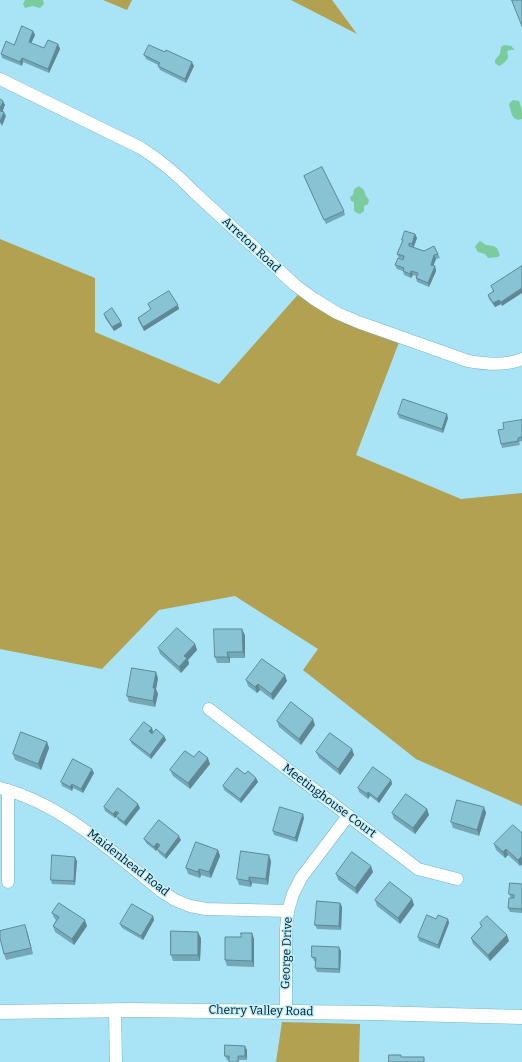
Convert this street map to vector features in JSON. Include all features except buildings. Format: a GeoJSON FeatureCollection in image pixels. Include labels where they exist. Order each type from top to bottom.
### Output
{"type":"FeatureCollection","features":[{"type":"Feature","properties":{"kind":"street","name":"Arreton Road"},"geometry":{"type":"LineString","coordinates":[[0,79],[141,148],[163,162],[295,286],[337,313],[358,322],[468,360],[485,364],[502,364],[522,360]]}},
{"type":"Feature","properties":{"kind":"street","name":"Meetinghouse Court"},"geometry":{"type":"LineString","coordinates":[[209,709],[418,869],[457,878]]}},
{"type":"Feature","properties":{"kind":"street"},"geometry":{"type":"LineString","coordinates":[[4,789],[8,882]]}},
{"type":"Feature","properties":{"kind":"street","name":"Maidenhead Road"},"geometry":{"type":"LineString","coordinates":[[4,789],[36,800],[74,822],[161,891],[175,900],[190,906],[206,909],[288,912]]}},
{"type":"Feature","properties":{"kind":"street","name":"George Drive"},"geometry":{"type":"LineString","coordinates":[[286,1012],[286,929],[288,912],[293,894],[301,878],[348,816]]}},
{"type":"Feature","properties":{"kind":"street"},"geometry":{"type":"LineString","coordinates":[[115,1010],[116,1062]]}},
{"type":"Feature","properties":{"kind":"street","name":"Cherry Valley Road"},"geometry":{"type":"LineString","coordinates":[[0,1012],[115,1010],[418,1013],[522,1017]]}},
{"type":"Feature","properties":{"kind":"shaded area"},"geometry":{"type":"Polygon","coordinates":[[[25,0],[43,0],[44,4],[40,8],[33,6],[25,8],[23,4],[25,0]]]}},
{"type":"Feature","properties":{"kind":"shaded area"},"geometry":{"type":"Polygon","coordinates":[[[103,0],[132,0],[127,10],[103,0]]]}},
{"type":"Feature","properties":{"kind":"shaded area"},"geometry":{"type":"Polygon","coordinates":[[[291,0],[332,0],[357,34],[291,0]]]}},
{"type":"Feature","properties":{"kind":"shaded area"},"geometry":{"type":"Polygon","coordinates":[[[504,45],[511,46],[514,50],[509,50],[507,52],[507,60],[499,66],[495,63],[495,60],[500,54],[501,47],[504,45]]]}},
{"type":"Feature","properties":{"kind":"shaded area"},"geometry":{"type":"Polygon","coordinates":[[[513,100],[519,101],[522,110],[522,119],[519,120],[512,116],[509,104],[513,100]]]}},
{"type":"Feature","properties":{"kind":"shaded area"},"geometry":{"type":"Polygon","coordinates":[[[359,186],[364,190],[369,200],[368,204],[364,206],[364,211],[360,214],[355,212],[354,202],[351,201],[350,197],[353,195],[354,189],[359,186]]]}},
{"type":"Feature","properties":{"kind":"shaded area"},"geometry":{"type":"Polygon","coordinates":[[[0,239],[95,278],[95,332],[219,384],[302,290],[401,337],[356,455],[461,499],[522,493],[522,806],[416,759],[303,670],[318,649],[235,596],[159,610],[102,669],[0,649],[0,239]]]}},
{"type":"Feature","properties":{"kind":"shaded area"},"geometry":{"type":"Polygon","coordinates":[[[480,241],[486,245],[497,248],[500,255],[498,257],[488,258],[485,254],[478,252],[475,247],[480,241]]]}},
{"type":"Feature","properties":{"kind":"shaded area"},"geometry":{"type":"Polygon","coordinates":[[[282,1022],[360,1024],[359,1062],[276,1062],[282,1022]]]}}]}
